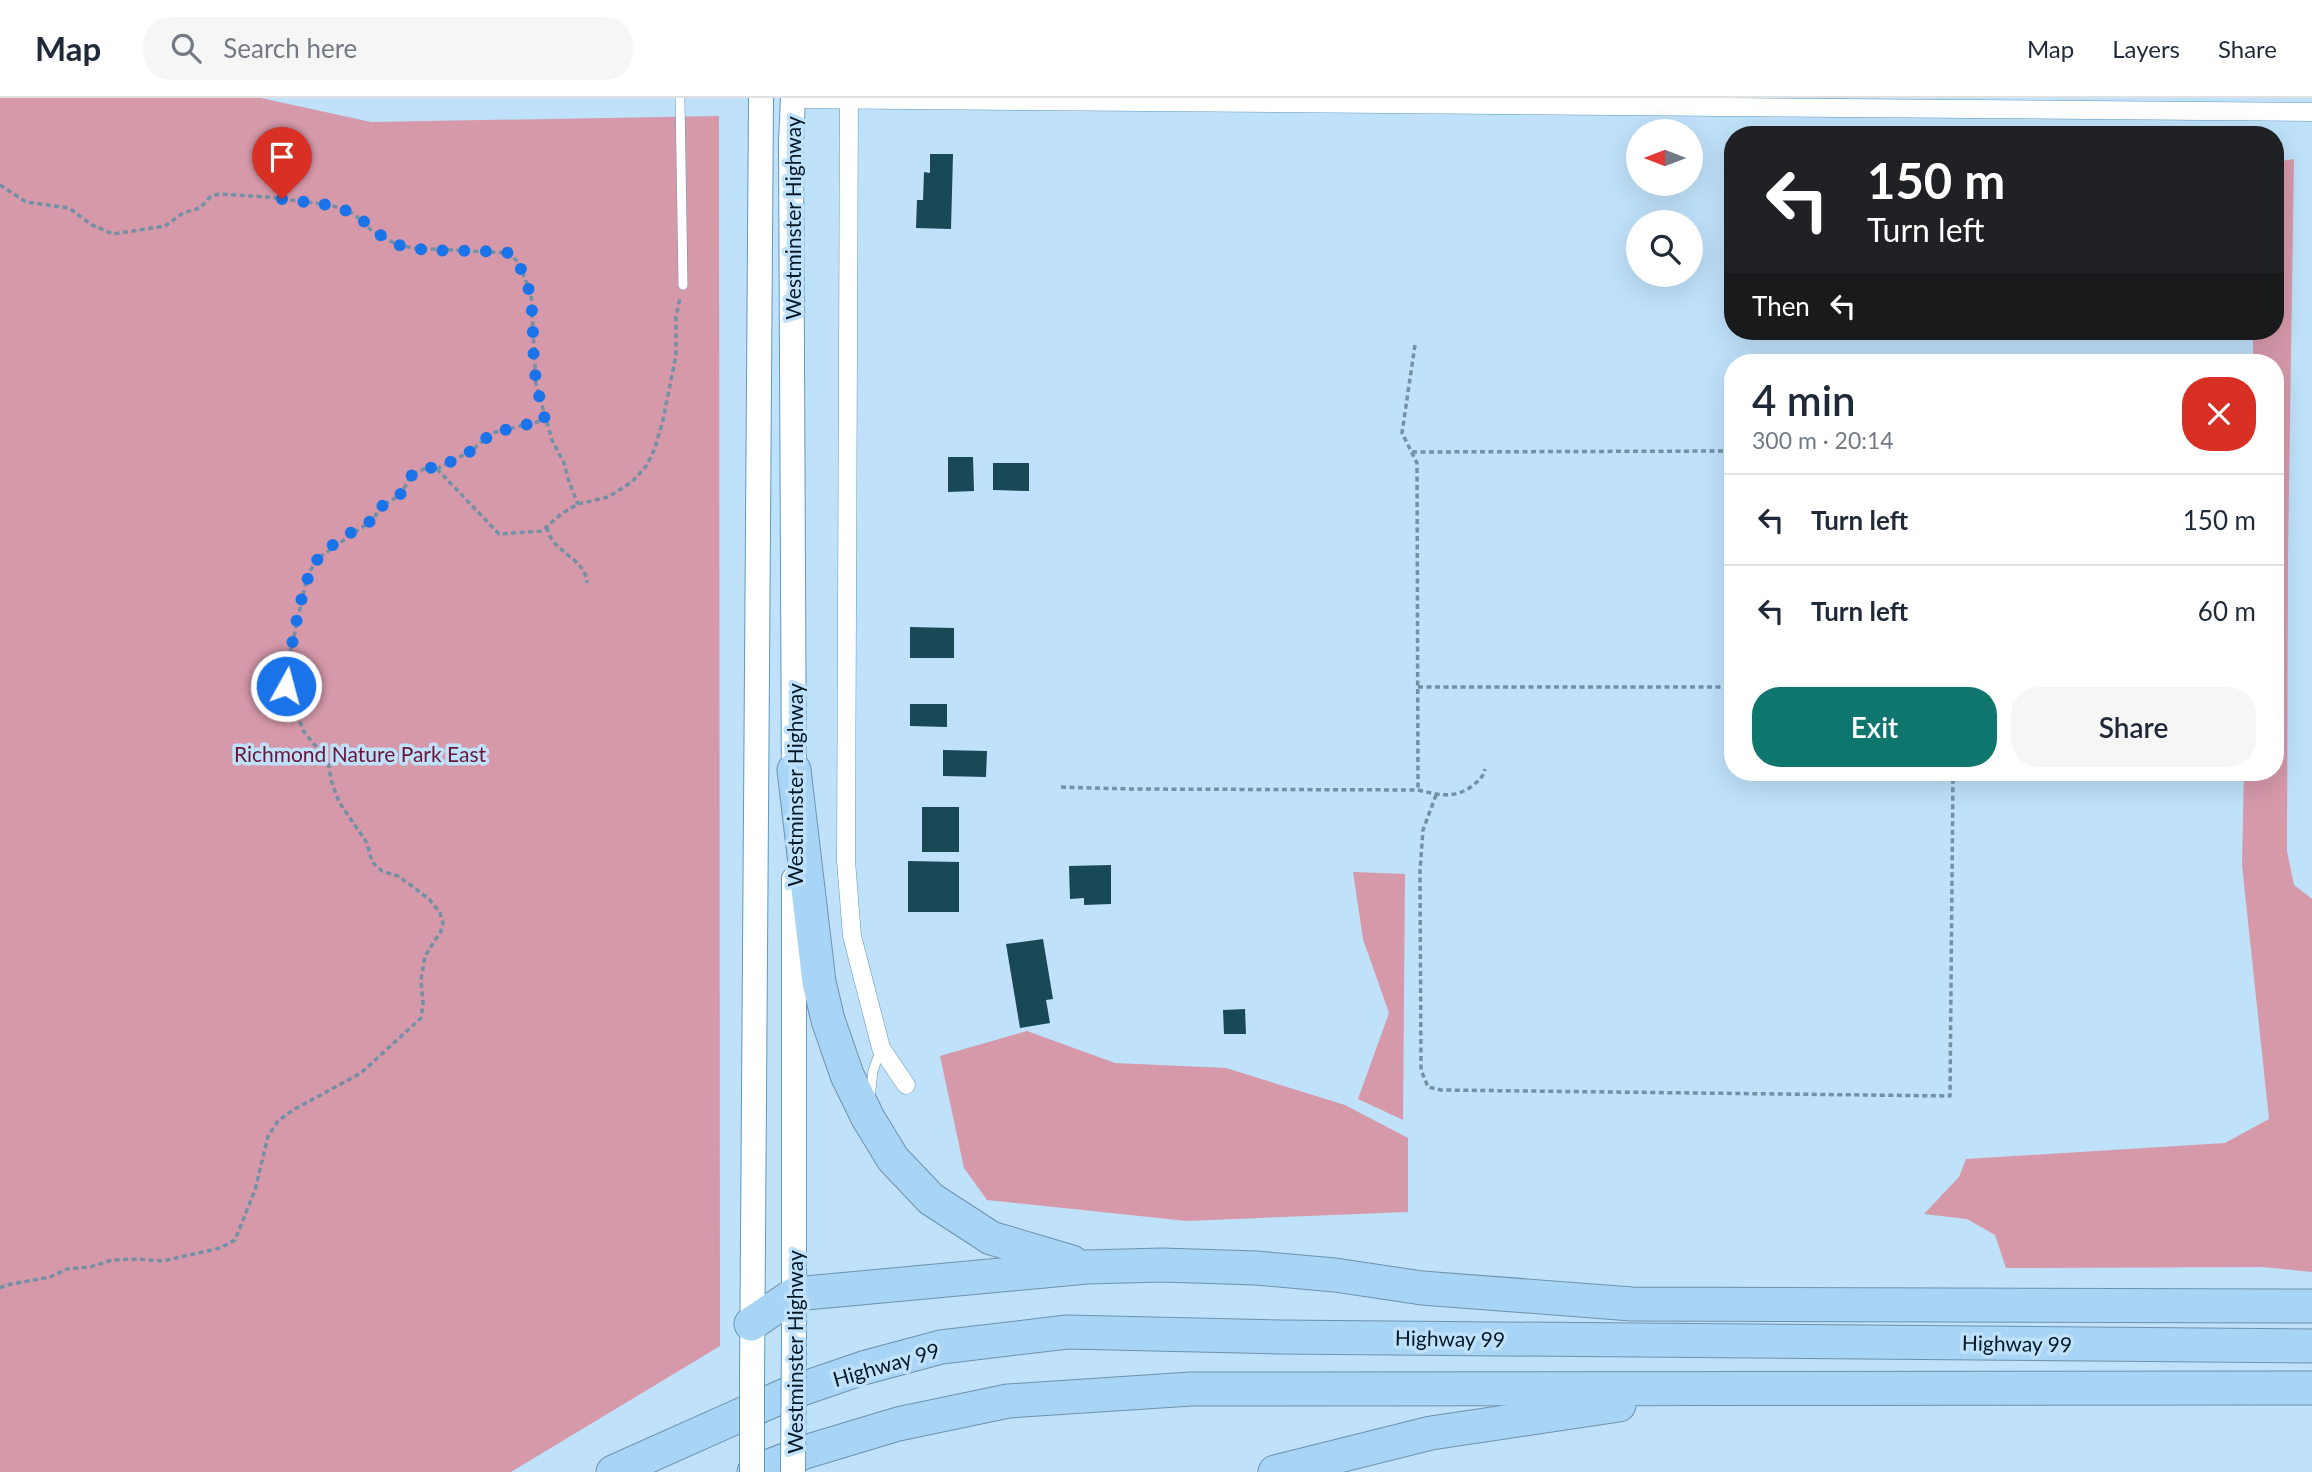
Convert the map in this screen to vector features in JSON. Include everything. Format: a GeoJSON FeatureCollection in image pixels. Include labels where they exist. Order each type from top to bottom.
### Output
{"type":"FeatureCollection","features":[{"type":"Feature","properties":{"kind":"highway"},"geometry":{"type":"LineString","coordinates":[[794,771],[819,982],[828,1020],[847,1075],[868,1118],[893,1159],[931,1199],[991,1238],[1087,1267]]}},
{"type":"Feature","properties":{"kind":"highway"},"geometry":{"type":"LineString","coordinates":[[751,1339],[795,1294],[1087,1267],[1162,1265],[1256,1268],[1335,1275],[1422,1288],[1632,1304],[2312,1306]]}},
{"type":"Feature","properties":{"kind":"highway","name":"Highway 99"},"geometry":{"type":"LineString","coordinates":[[613,1472],[790,1393],[863,1368],[941,1347],[1066,1332],[1323,1337],[2312,1346]]}},
{"type":"Feature","properties":{"kind":"highway"},"geometry":{"type":"LineString","coordinates":[[1275,1472],[1432,1433],[1618,1405],[1684,1388]]}},
{"type":"Feature","properties":{"kind":"highway"},"geometry":{"type":"LineString","coordinates":[[753,1472],[805,1452],[898,1424],[1007,1401],[1191,1389],[2312,1388]]}},
{"type":"Feature","properties":{"kind":"main road","name":"Westminster Highway"},"geometry":{"type":"LineString","coordinates":[[753,1472],[751,1339],[761,98]]}},
{"type":"Feature","properties":{"kind":"main road","name":"Westminster Highway"},"geometry":{"type":"LineString","coordinates":[[793,99],[793,1472]]}},
{"type":"Feature","properties":{"kind":"street"},"geometry":{"type":"LineString","coordinates":[[793,99],[2312,111]]}},
{"type":"Feature","properties":{"kind":"street"},"geometry":{"type":"LineString","coordinates":[[849,99],[846,861],[852,936],[881,1048],[906,1085]]}},
{"type":"Feature","properties":{"kind":"lane"},"geometry":{"type":"LineString","coordinates":[[680,98],[683,285]]}},
{"type":"Feature","properties":{"kind":"lane"},"geometry":{"type":"LineString","coordinates":[[868,1118],[873,1071],[881,1048]]}},
{"type":"Feature","properties":{"kind":"path"},"geometry":{"type":"LineString","coordinates":[[0,186],[26,202],[69,208],[92,225],[113,234],[165,226],[183,213],[200,208],[210,197],[219,194],[331,205],[354,214],[372,231],[394,243],[412,248],[509,253],[518,262],[531,293],[536,384],[552,440],[564,463],[578,504]]}},
{"type":"Feature","properties":{"kind":"path"},"geometry":{"type":"LineString","coordinates":[[0,1288],[50,1277],[67,1269],[90,1267],[112,1260],[163,1261],[220,1248],[235,1240],[255,1190],[268,1136],[278,1121],[360,1073],[421,1018],[421,980],[425,956],[441,931],[443,923],[440,913],[430,900],[412,886],[398,876],[382,871],[372,862],[367,844],[340,802],[331,780],[328,761],[304,732],[286,686],[289,659],[307,577],[317,559],[374,519],[379,508],[400,495],[412,475],[428,467],[437,469],[499,534],[542,531],[561,514],[578,504],[608,497],[632,482],[647,465],[663,420],[676,355],[676,317],[683,285]]}},
{"type":"Feature","properties":{"kind":"path"},"geometry":{"type":"LineString","coordinates":[[1415,345],[1402,433],[1418,463],[1418,790]]}},
{"type":"Feature","properties":{"kind":"path"},"geometry":{"type":"LineString","coordinates":[[437,469],[471,451],[492,433],[545,420]]}},
{"type":"Feature","properties":{"kind":"path"},"geometry":{"type":"LineString","coordinates":[[1412,452],[1724,451]]}},
{"type":"Feature","properties":{"kind":"path"},"geometry":{"type":"LineString","coordinates":[[547,527],[549,537],[554,543],[582,567],[587,583]]}},
{"type":"Feature","properties":{"kind":"path"},"geometry":{"type":"LineString","coordinates":[[1418,687],[1724,687]]}},
{"type":"Feature","properties":{"kind":"path"},"geometry":{"type":"LineString","coordinates":[[1061,786],[1130,789],[1418,790],[1436,795],[1461,795],[1483,777],[1485,769]]}},
{"type":"Feature","properties":{"kind":"path"},"geometry":{"type":"LineString","coordinates":[[1436,795],[1423,830],[1420,871],[1421,1070],[1428,1087],[1441,1090],[1950,1096],[1953,781]]}},
{"type":"Feature","properties":{"kind":"green space","name":"Richmond Nature Park East"},"geometry":{"type":"Polygon","coordinates":[[[0,98],[261,98],[371,122],[719,116],[720,1346],[511,1472],[0,1472],[0,98]]]}},
{"type":"Feature","properties":{"kind":"green space"},"geometry":{"type":"Polygon","coordinates":[[[2294,159],[2287,851],[2294,885],[2312,899],[2312,1272],[2263,1267],[2006,1268],[1995,1235],[1967,1219],[1924,1214],[1959,1177],[1966,1159],[2225,1143],[2269,1119],[2242,865],[2244,781],[2284,781],[2284,354],[2253,354],[2253,340],[2284,340],[2284,161],[2294,159]]]}},
{"type":"Feature","properties":{"kind":"green space"},"geometry":{"type":"Polygon","coordinates":[[[1353,872],[1405,874],[1403,1120],[1358,1099],[1389,1013],[1363,939],[1353,872]]]}},
{"type":"Feature","properties":{"kind":"green space"},"geometry":{"type":"Polygon","coordinates":[[[1027,1031],[1115,1063],[1226,1068],[1345,1105],[1408,1138],[1408,1212],[1187,1221],[987,1200],[964,1168],[940,1056],[1027,1031]]]}},
{"type":"Feature","properties":{"kind":"building"},"geometry":{"type":"Polygon","coordinates":[[[930,154],[953,154],[951,229],[916,228],[917,200],[923,200],[924,172],[930,173],[930,154]]]}},
{"type":"Feature","properties":{"kind":"building"},"geometry":{"type":"Polygon","coordinates":[[[948,457],[973,457],[974,491],[948,492],[948,457]]]}},
{"type":"Feature","properties":{"kind":"building"},"geometry":{"type":"Polygon","coordinates":[[[993,463],[1029,463],[1029,491],[993,490],[993,463]]]}},
{"type":"Feature","properties":{"kind":"building"},"geometry":{"type":"Polygon","coordinates":[[[910,627],[954,628],[954,658],[910,658],[910,627]]]}},
{"type":"Feature","properties":{"kind":"building"},"geometry":{"type":"Polygon","coordinates":[[[910,704],[947,704],[947,727],[910,726],[910,704]]]}},
{"type":"Feature","properties":{"kind":"building"},"geometry":{"type":"Polygon","coordinates":[[[943,750],[987,751],[986,777],[943,776],[943,750]]]}},
{"type":"Feature","properties":{"kind":"building"},"geometry":{"type":"Polygon","coordinates":[[[922,807],[959,807],[959,852],[922,852],[922,807]]]}},
{"type":"Feature","properties":{"kind":"building"},"geometry":{"type":"Polygon","coordinates":[[[908,861],[959,862],[959,912],[908,912],[908,861]]]}},
{"type":"Feature","properties":{"kind":"building"},"geometry":{"type":"Polygon","coordinates":[[[1111,865],[1111,904],[1084,905],[1084,898],[1070,899],[1069,866],[1111,865]]]}},
{"type":"Feature","properties":{"kind":"building"},"geometry":{"type":"Polygon","coordinates":[[[1043,939],[1053,999],[1046,1000],[1050,1023],[1020,1028],[1006,944],[1043,939]]]}},
{"type":"Feature","properties":{"kind":"building"},"geometry":{"type":"Polygon","coordinates":[[[1245,1009],[1246,1034],[1224,1034],[1223,1010],[1245,1009]]]}},
{"type":"Feature","properties":{"kind":"route"},"geometry":{"type":"LineString","coordinates":[[282,199],[331,205],[354,214],[372,231],[394,243],[412,248],[454,249],[474,253],[493,250],[509,253],[518,262],[531,293],[533,358],[545,420],[492,433],[471,451],[437,469],[428,467],[412,475],[400,495],[379,508],[374,519],[317,559],[307,577],[289,659],[286,686]]}}]}
